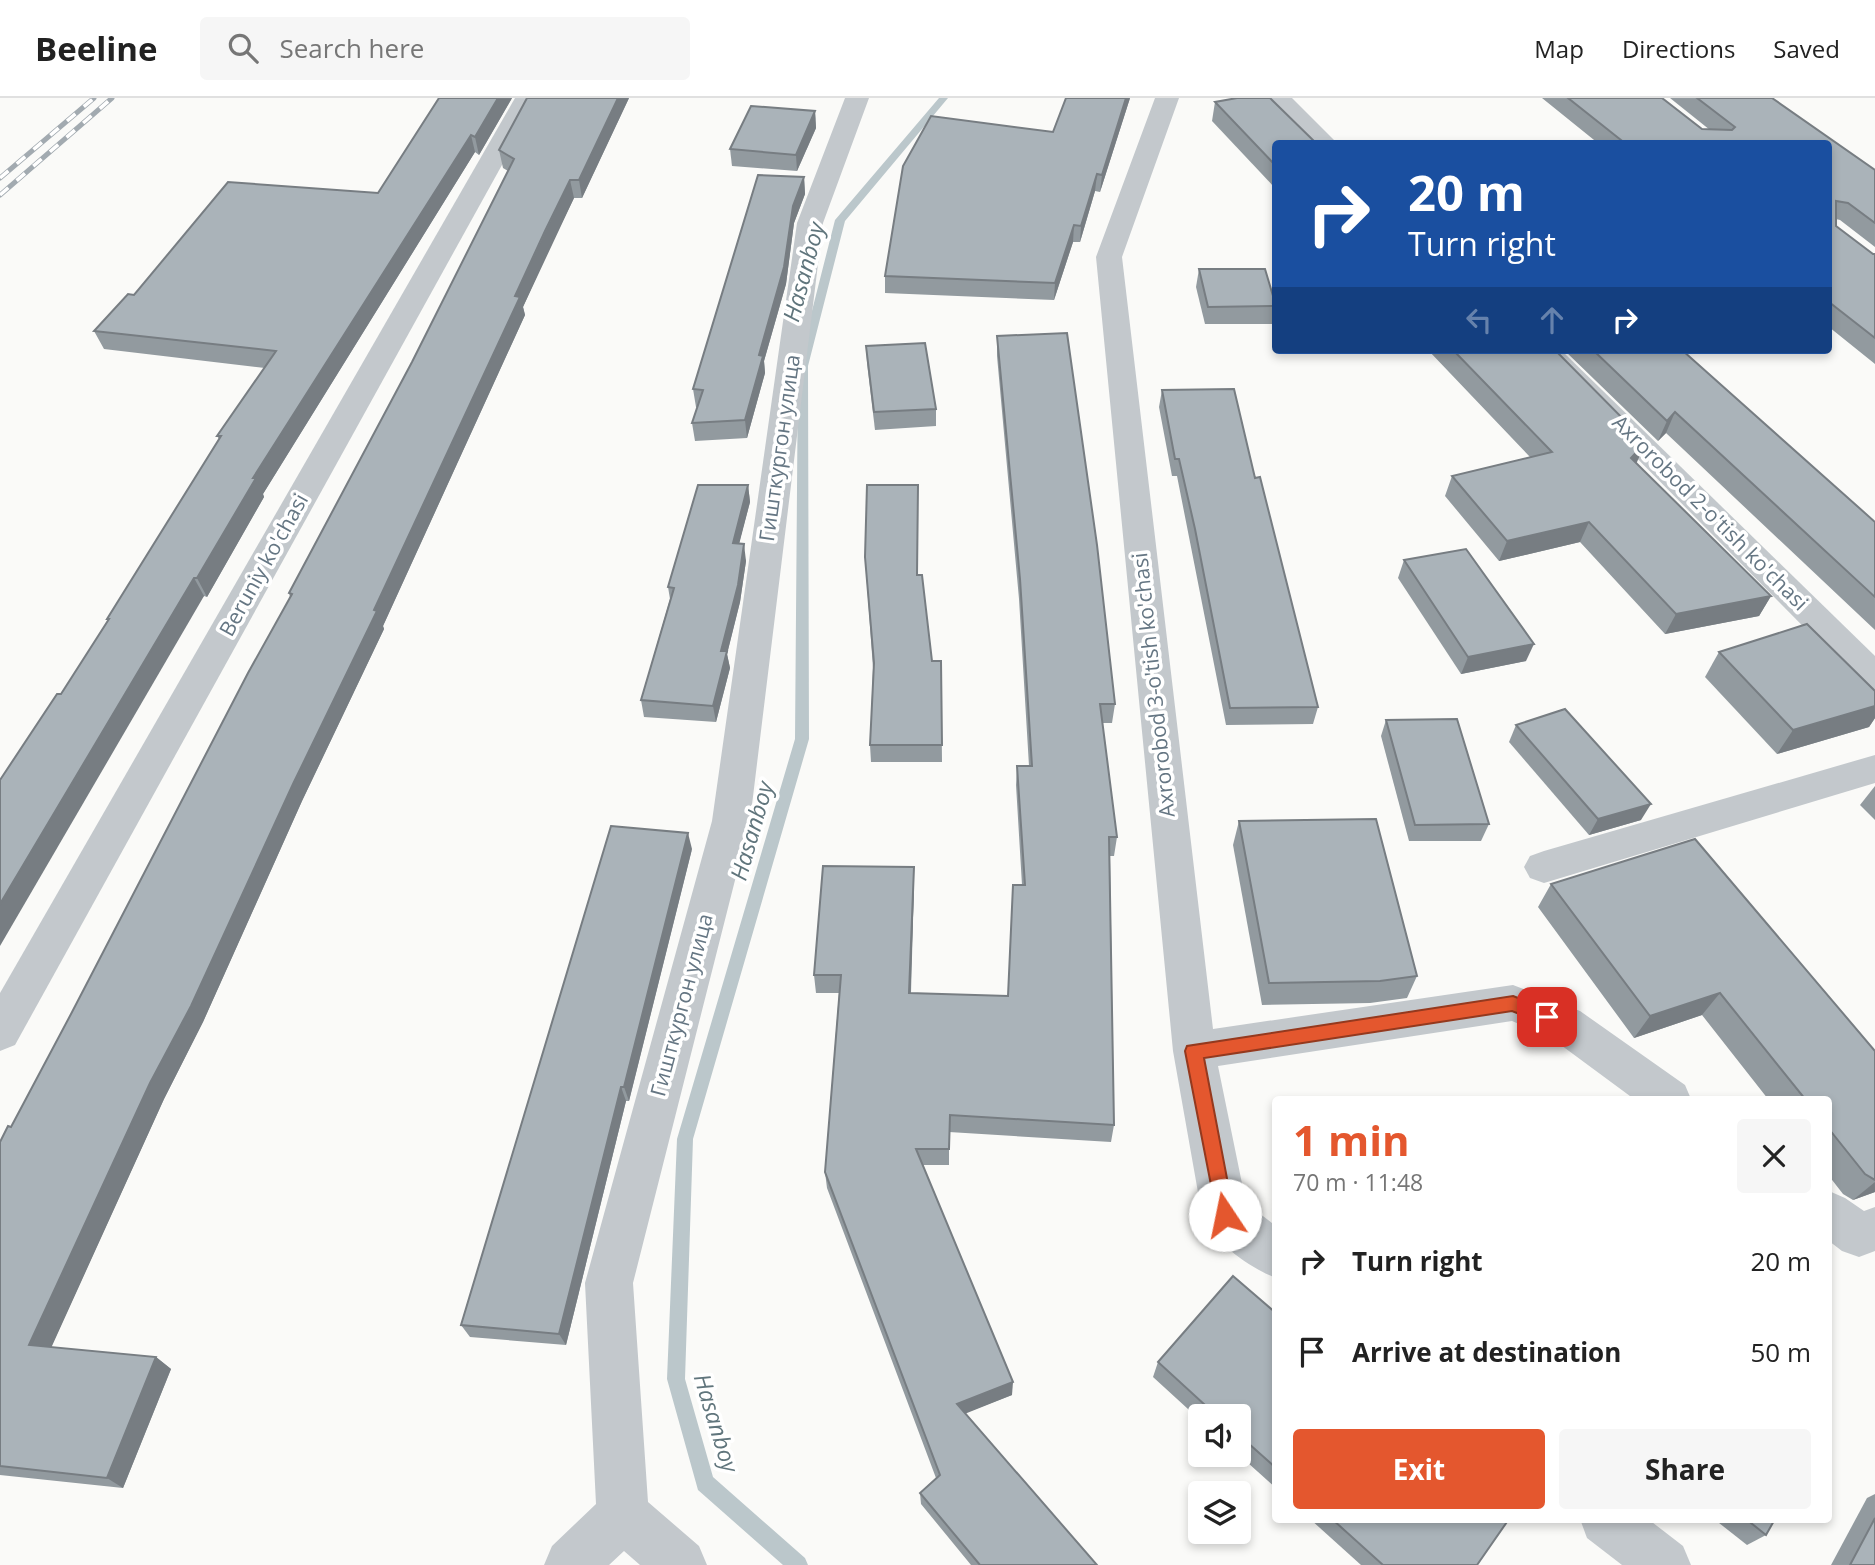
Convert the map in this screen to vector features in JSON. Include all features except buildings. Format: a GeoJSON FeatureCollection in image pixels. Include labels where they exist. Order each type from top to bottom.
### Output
{"type":"FeatureCollection","features":[{"type":"Feature","properties":{"kind":"street","name":"Beruniy ko'chasi"},"geometry":{"type":"LineString","coordinates":[[0,1032],[527,98]]}},
{"type":"Feature","properties":{"kind":"street","name":"Гишткургон улица"},"geometry":{"type":"LineString","coordinates":[[622,1515],[608,1283],[731,821],[810,223],[858,98]]}},
{"type":"Feature","properties":{"kind":"street","name":"Axrorobod 3-o'tish ko'chasi"},"geometry":{"type":"LineString","coordinates":[[1167,98],[1109,257],[1194,1051],[1225,1215],[1272,1252]]}},
{"type":"Feature","properties":{"kind":"street"},"geometry":{"type":"LineString","coordinates":[[1278,98],[1322,140]]}},
{"type":"Feature","properties":{"kind":"street","name":"Axrorobod 2-o'tish ko'chasi"},"geometry":{"type":"LineString","coordinates":[[1548,354],[1643,444],[1875,677]]}},
{"type":"Feature","properties":{"kind":"street"},"geometry":{"type":"LineString","coordinates":[[1544,867],[1875,769]]}},
{"type":"Feature","properties":{"kind":"street"},"geometry":{"type":"LineString","coordinates":[[1194,1051],[1513,1003],[1564,1024],[1665,1096]]}},
{"type":"Feature","properties":{"kind":"street"},"geometry":{"type":"LineString","coordinates":[[1832,1215],[1859,1235],[1875,1229]]}},
{"type":"Feature","properties":{"kind":"street"},"geometry":{"type":"LineString","coordinates":[[571,1565],[622,1515],[680,1565]]}},
{"type":"Feature","properties":{"kind":"street"},"geometry":{"type":"LineString","coordinates":[[1611,1523],[1664,1565]]}},
{"type":"Feature","properties":{"kind":"waterway","name":"Hasanboy"},"geometry":{"type":"LineString","coordinates":[[798,1565],[705,1483],[676,1379],[685,1139],[802,739],[803,366],[840,220],[944,98]]}},
{"type":"Feature","properties":{"kind":"railway"},"geometry":{"type":"LineString","coordinates":[[0,178],[94,98]]}},
{"type":"Feature","properties":{"kind":"railway"},"geometry":{"type":"LineString","coordinates":[[0,195],[112,98]]}},
{"type":"Feature","properties":{"kind":"route"},"geometry":{"type":"LineString","coordinates":[[1225,1215],[1194,1051],[1513,1003],[1547,1017]]}}]}
